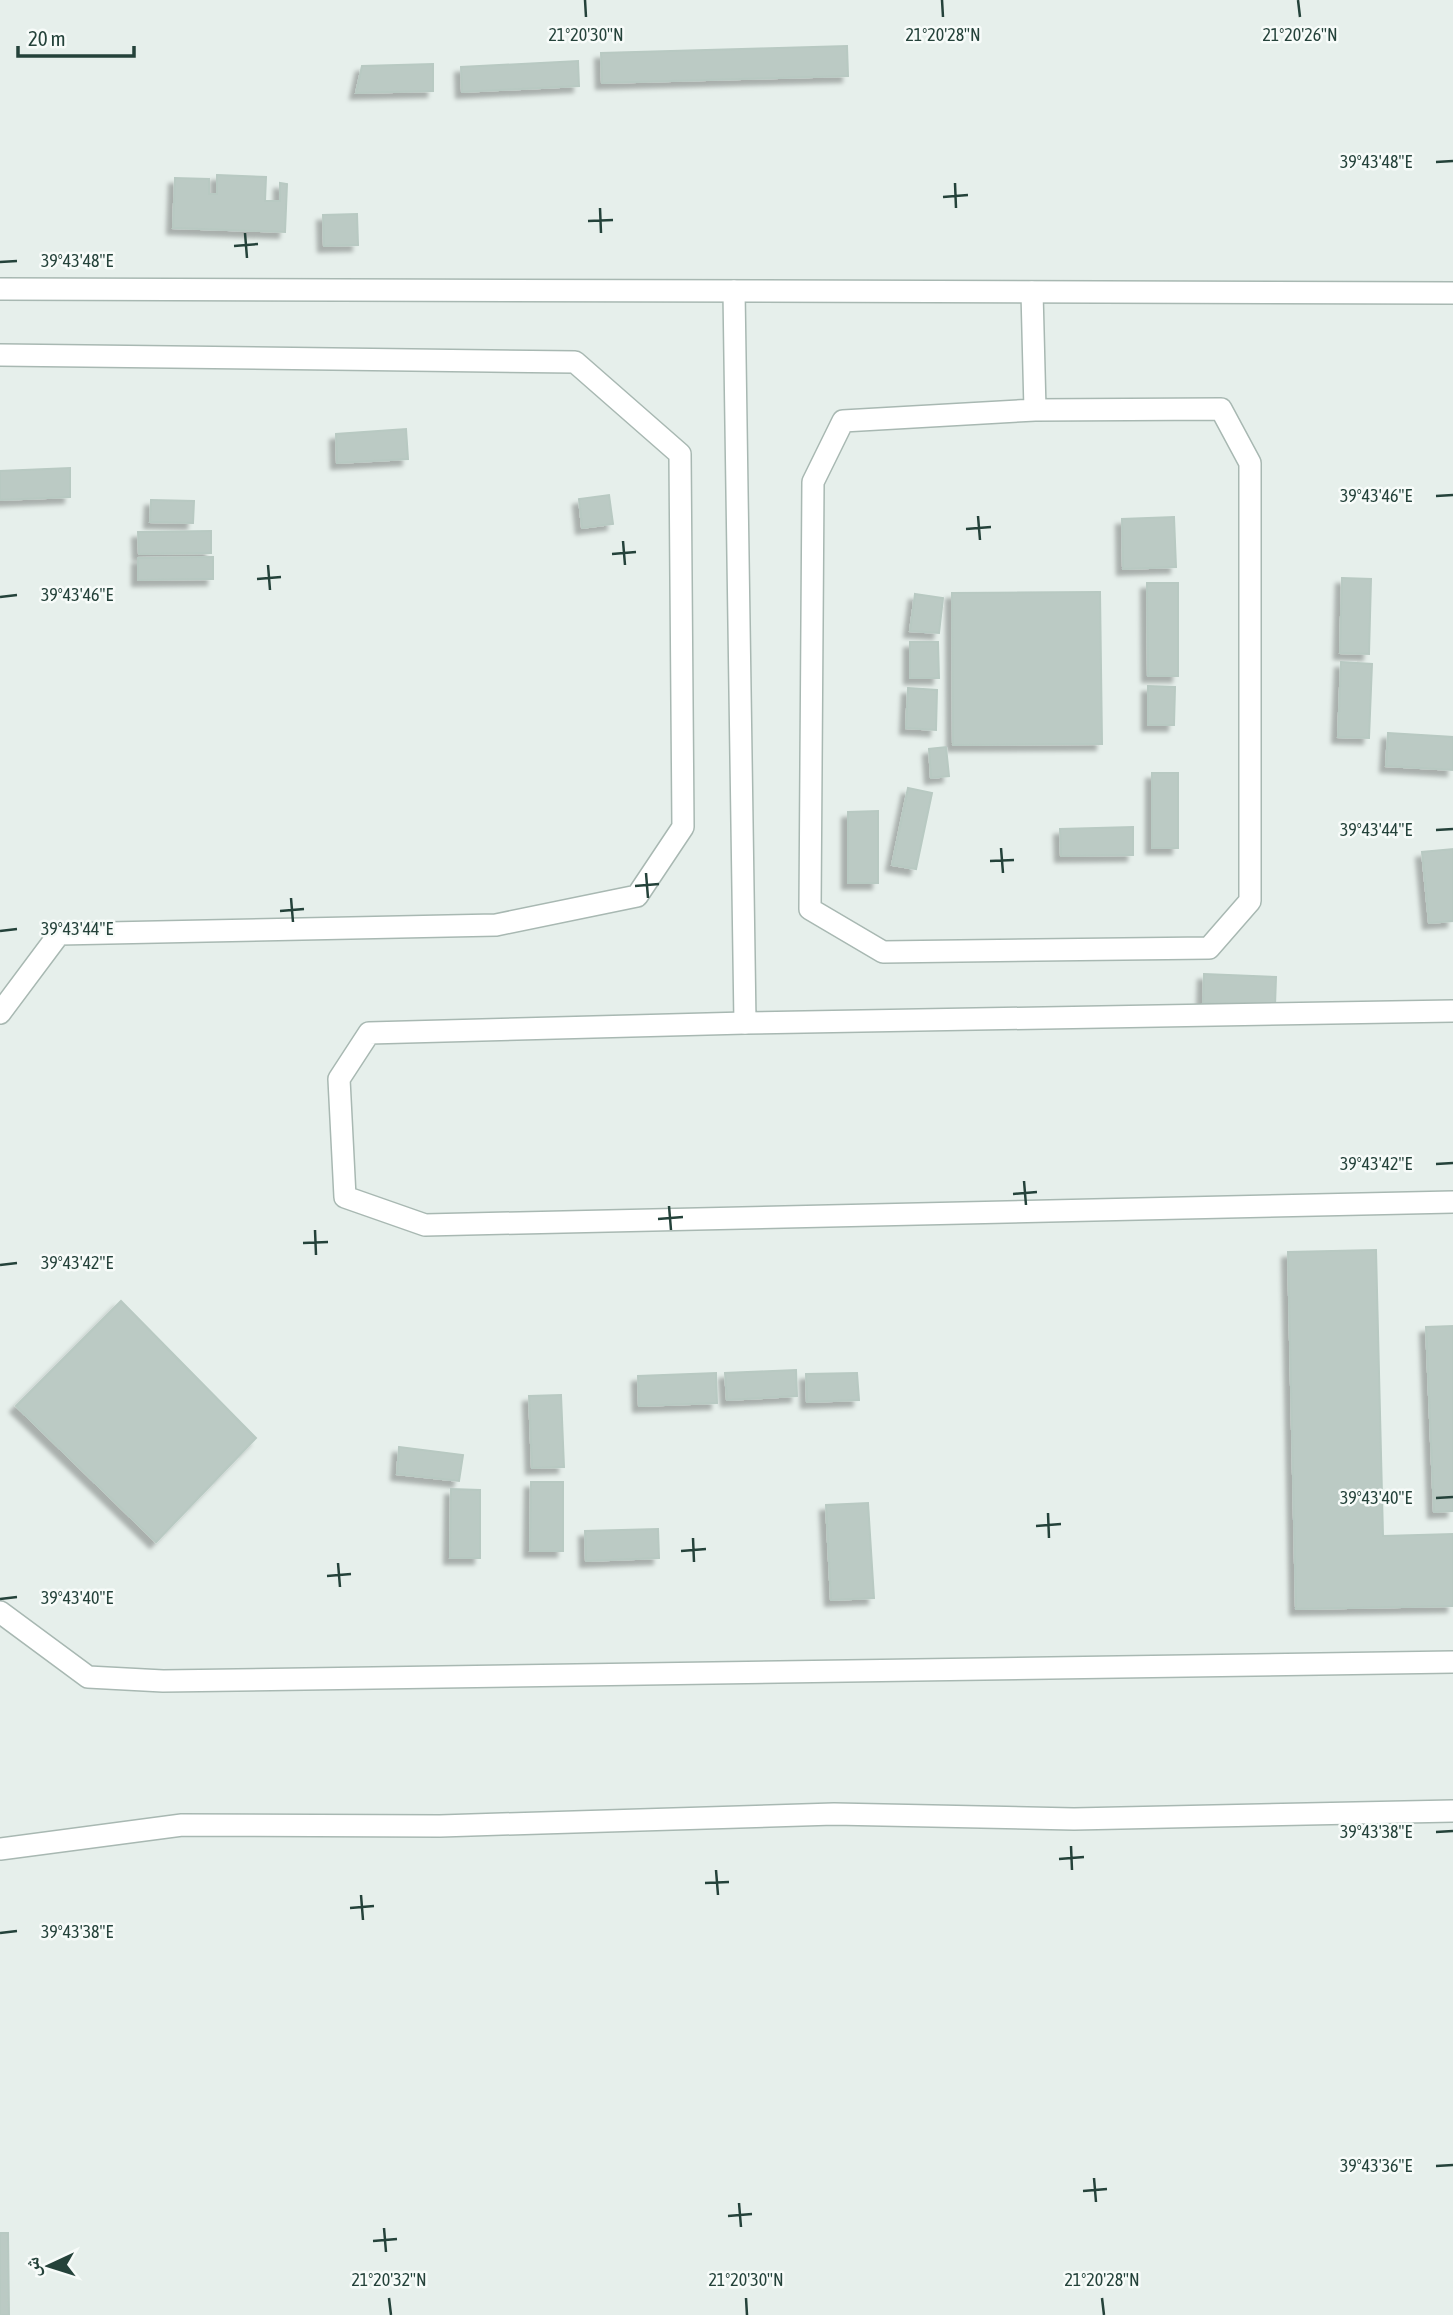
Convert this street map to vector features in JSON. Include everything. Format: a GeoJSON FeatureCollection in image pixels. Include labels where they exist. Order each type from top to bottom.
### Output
{"type":"FeatureCollection","features":[{"type":"Feature","properties":{"kind":"street"},"geometry":{"type":"LineString","coordinates":[[0,289],[1453,293]]}},
{"type":"Feature","properties":{"kind":"street"},"geometry":{"type":"LineString","coordinates":[[734,290],[745,1023]]}},
{"type":"Feature","properties":{"kind":"street"},"geometry":{"type":"LineString","coordinates":[[1032,292],[1035,410]]}},
{"type":"Feature","properties":{"kind":"street"},"geometry":{"type":"LineString","coordinates":[[0,1013],[59,934],[496,925],[637,896],[683,827],[680,454],[575,362],[4,358]]}},
{"type":"Feature","properties":{"kind":"street"},"geometry":{"type":"LineString","coordinates":[[1221,409],[1250,463],[1250,901],[1209,948],[883,952],[810,909],[813,482],[843,421],[1035,410],[1221,409]]}},
{"type":"Feature","properties":{"kind":"street"},"geometry":{"type":"LineString","coordinates":[[1453,1012],[745,1023],[369,1033],[339,1079],[345,1197],[425,1225],[1453,1202]]}},
{"type":"Feature","properties":{"kind":"street"},"geometry":{"type":"LineString","coordinates":[[0,1612],[88,1677],[163,1681],[1453,1662]]}},
{"type":"Feature","properties":{"kind":"street"},"geometry":{"type":"LineString","coordinates":[[0,1849],[182,1825],[440,1826],[834,1814],[1074,1819],[1453,1811]]}},
{"type":"Feature","properties":{"kind":"building"},"geometry":{"type":"Polygon","coordinates":[[[847,46],[848,76],[602,83],[601,53],[847,46]]]}},
{"type":"Feature","properties":{"kind":"building"},"geometry":{"type":"Polygon","coordinates":[[[578,61],[579,86],[462,92],[461,67],[578,61]]]}},
{"type":"Feature","properties":{"kind":"building"},"geometry":{"type":"Polygon","coordinates":[[[433,64],[433,91],[356,93],[362,66],[433,64]]]}},
{"type":"Feature","properties":{"kind":"building"},"geometry":{"type":"Polygon","coordinates":[[[217,175],[266,177],[265,201],[280,201],[280,183],[287,184],[285,232],[173,228],[175,178],[209,179],[209,194],[217,194],[217,175]]]}},
{"type":"Feature","properties":{"kind":"building"},"geometry":{"type":"Polygon","coordinates":[[[357,214],[358,245],[324,246],[323,215],[357,214]]]}},
{"type":"Feature","properties":{"kind":"building"},"geometry":{"type":"Polygon","coordinates":[[[406,429],[408,459],[337,463],[336,434],[406,429]]]}},
{"type":"Feature","properties":{"kind":"building"},"geometry":{"type":"Polygon","coordinates":[[[70,468],[70,497],[0,500],[0,471],[70,468]]]}},
{"type":"Feature","properties":{"kind":"building"},"geometry":{"type":"Polygon","coordinates":[[[609,495],[613,524],[582,528],[579,499],[609,495]]]}},
{"type":"Feature","properties":{"kind":"building"},"geometry":{"type":"Polygon","coordinates":[[[151,500],[194,501],[193,523],[150,522],[151,500]]]}},
{"type":"Feature","properties":{"kind":"building"},"geometry":{"type":"Polygon","coordinates":[[[1174,517],[1176,567],[1123,569],[1122,519],[1174,517]]]}},
{"type":"Feature","properties":{"kind":"building"},"geometry":{"type":"Polygon","coordinates":[[[211,531],[211,553],[139,554],[138,532],[211,531]]]}},
{"type":"Feature","properties":{"kind":"building"},"geometry":{"type":"Polygon","coordinates":[[[213,557],[213,579],[138,580],[138,558],[213,557]]]}},
{"type":"Feature","properties":{"kind":"building"},"geometry":{"type":"Polygon","coordinates":[[[1342,578],[1371,579],[1369,654],[1340,653],[1342,578]]]}},
{"type":"Feature","properties":{"kind":"building"},"geometry":{"type":"Polygon","coordinates":[[[1147,583],[1178,583],[1178,676],[1148,676],[1147,583]]]}},
{"type":"Feature","properties":{"kind":"building"},"geometry":{"type":"Polygon","coordinates":[[[1100,592],[1102,744],[953,745],[952,593],[1100,592]]]}},
{"type":"Feature","properties":{"kind":"building"},"geometry":{"type":"Polygon","coordinates":[[[915,594],[943,598],[939,633],[910,631],[915,594]]]}},
{"type":"Feature","properties":{"kind":"building"},"geometry":{"type":"Polygon","coordinates":[[[910,642],[938,642],[939,678],[910,678],[910,642]]]}},
{"type":"Feature","properties":{"kind":"building"},"geometry":{"type":"Polygon","coordinates":[[[1341,662],[1372,664],[1369,738],[1338,737],[1341,662]]]}},
{"type":"Feature","properties":{"kind":"building"},"geometry":{"type":"Polygon","coordinates":[[[1148,686],[1175,687],[1174,725],[1148,725],[1148,686]]]}},
{"type":"Feature","properties":{"kind":"building"},"geometry":{"type":"Polygon","coordinates":[[[908,688],[937,690],[936,730],[906,728],[908,688]]]}},
{"type":"Feature","properties":{"kind":"building"},"geometry":{"type":"Polygon","coordinates":[[[1388,733],[1453,737],[1453,770],[1386,766],[1388,733]]]}},
{"type":"Feature","properties":{"kind":"building"},"geometry":{"type":"Polygon","coordinates":[[[946,747],[949,776],[931,778],[929,749],[946,747]]]}},
{"type":"Feature","properties":{"kind":"building"},"geometry":{"type":"Polygon","coordinates":[[[1152,773],[1178,773],[1178,848],[1152,848],[1152,773]]]}},
{"type":"Feature","properties":{"kind":"building"},"geometry":{"type":"Polygon","coordinates":[[[908,788],[932,793],[916,869],[892,865],[908,788]]]}},
{"type":"Feature","properties":{"kind":"building"},"geometry":{"type":"Polygon","coordinates":[[[878,811],[878,883],[848,883],[848,812],[878,811]]]}},
{"type":"Feature","properties":{"kind":"building"},"geometry":{"type":"Polygon","coordinates":[[[1133,827],[1133,855],[1061,856],[1060,829],[1133,827]]]}},
{"type":"Feature","properties":{"kind":"building"},"geometry":{"type":"Polygon","coordinates":[[[1453,849],[1453,921],[1429,923],[1422,852],[1453,849]]]}},
{"type":"Feature","properties":{"kind":"building"},"geometry":{"type":"Polygon","coordinates":[[[1204,974],[1276,977],[1275,1006],[1203,1003],[1204,974]]]}},
{"type":"Feature","properties":{"kind":"building"},"geometry":{"type":"Polygon","coordinates":[[[1376,1250],[1383,1536],[1453,1534],[1453,1606],[1296,1609],[1288,1252],[1376,1250]]]}},
{"type":"Feature","properties":{"kind":"building"},"geometry":{"type":"Polygon","coordinates":[[[121,1301],[256,1438],[156,1542],[16,1406],[121,1301]]]}},
{"type":"Feature","properties":{"kind":"building"},"geometry":{"type":"Polygon","coordinates":[[[1453,1326],[1453,1511],[1434,1512],[1426,1327],[1453,1326]]]}},
{"type":"Feature","properties":{"kind":"building"},"geometry":{"type":"Polygon","coordinates":[[[796,1370],[797,1396],[727,1400],[725,1373],[796,1370]]]}},
{"type":"Feature","properties":{"kind":"building"},"geometry":{"type":"Polygon","coordinates":[[[716,1373],[717,1403],[639,1406],[638,1376],[716,1373]]]}},
{"type":"Feature","properties":{"kind":"building"},"geometry":{"type":"Polygon","coordinates":[[[857,1373],[859,1400],[807,1402],[806,1374],[857,1373]]]}},
{"type":"Feature","properties":{"kind":"building"},"geometry":{"type":"Polygon","coordinates":[[[561,1395],[564,1467],[532,1468],[529,1396],[561,1395]]]}},
{"type":"Feature","properties":{"kind":"building"},"geometry":{"type":"Polygon","coordinates":[[[399,1447],[463,1455],[459,1481],[397,1474],[399,1447]]]}},
{"type":"Feature","properties":{"kind":"building"},"geometry":{"type":"Polygon","coordinates":[[[531,1482],[563,1482],[563,1551],[530,1551],[531,1482]]]}},
{"type":"Feature","properties":{"kind":"building"},"geometry":{"type":"Polygon","coordinates":[[[451,1489],[480,1490],[480,1558],[450,1558],[451,1489]]]}},
{"type":"Feature","properties":{"kind":"building"},"geometry":{"type":"Polygon","coordinates":[[[868,1503],[874,1598],[831,1600],[826,1505],[868,1503]]]}},
{"type":"Feature","properties":{"kind":"building"},"geometry":{"type":"Polygon","coordinates":[[[658,1529],[659,1558],[586,1561],[585,1531],[658,1529]]]}},
{"type":"Feature","properties":{"kind":"building"},"geometry":{"type":"Polygon","coordinates":[[[0,2233],[8,2233],[9,2315],[0,2315],[0,2233]]]}}]}
